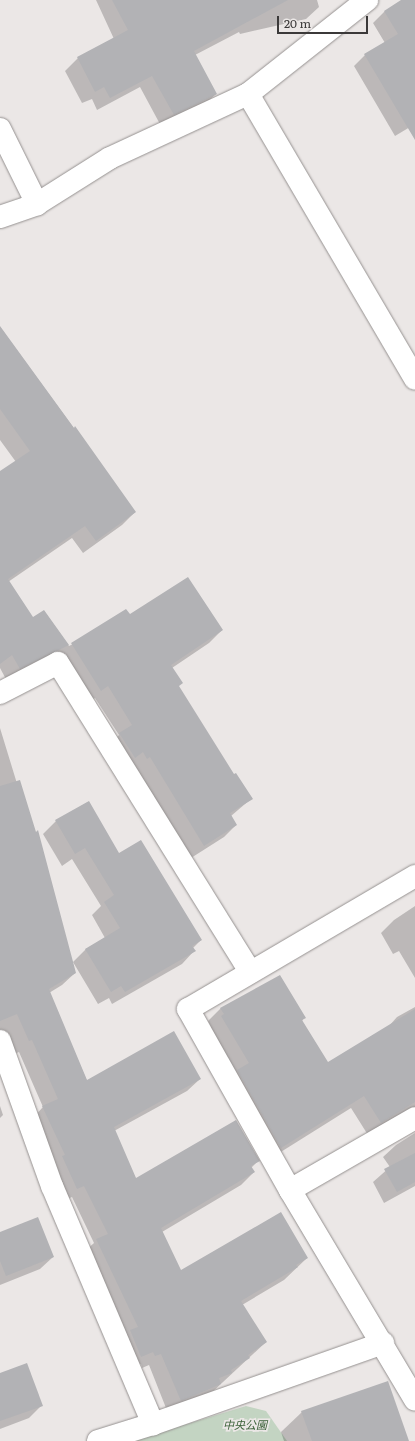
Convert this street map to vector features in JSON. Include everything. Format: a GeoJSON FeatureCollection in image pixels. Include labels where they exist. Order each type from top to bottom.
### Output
{"type":"FeatureCollection","features":[{"type":"Feature","properties":{"kind":"street"},"geometry":{"type":"LineString","coordinates":[[0,217],[37,204],[110,158],[248,94],[366,0]]}},
{"type":"Feature","properties":{"kind":"street"},"geometry":{"type":"LineString","coordinates":[[248,94],[415,379]]}},
{"type":"Feature","properties":{"kind":"street"},"geometry":{"type":"LineString","coordinates":[[0,130],[37,204]]}},
{"type":"Feature","properties":{"kind":"street"},"geometry":{"type":"LineString","coordinates":[[0,693],[58,663],[250,972]]}},
{"type":"Feature","properties":{"kind":"street"},"geometry":{"type":"LineString","coordinates":[[415,876],[188,1009],[290,1190],[383,1343],[415,1400]]}},
{"type":"Feature","properties":{"kind":"street"},"geometry":{"type":"LineString","coordinates":[[0,1041],[52,1186],[152,1424]]}},
{"type":"Feature","properties":{"kind":"street"},"geometry":{"type":"LineString","coordinates":[[290,1190],[415,1118]]}},
{"type":"Feature","properties":{"kind":"street"},"geometry":{"type":"LineString","coordinates":[[98,1441],[152,1424],[383,1343]]}},
{"type":"Feature","properties":{"kind":"green space","name":"中央公園"},"geometry":{"type":"Polygon","coordinates":[[[246,1406],[266,1411],[287,1441],[131,1441],[246,1406]]]}},
{"type":"Feature","properties":{"kind":"building"},"geometry":{"type":"Polygon","coordinates":[[[112,0],[288,0],[194,51],[217,94],[174,115],[152,76],[110,98],[104,87],[95,92],[77,57],[128,30],[112,0]]]}},
{"type":"Feature","properties":{"kind":"building"},"geometry":{"type":"Polygon","coordinates":[[[401,0],[415,0],[415,140],[364,54],[398,34],[384,11],[401,0]]]}},
{"type":"Feature","properties":{"kind":"building"},"geometry":{"type":"Polygon","coordinates":[[[0,326],[74,428],[75,426],[136,512],[96,541],[85,526],[8,579],[33,617],[44,610],[69,645],[20,669],[12,655],[0,664],[0,471],[30,451],[0,409],[0,326]]]}},
{"type":"Feature","properties":{"kind":"building"},"geometry":{"type":"Polygon","coordinates":[[[188,577],[223,630],[171,665],[183,683],[179,686],[234,774],[236,773],[253,799],[230,813],[237,825],[204,846],[150,757],[147,759],[143,752],[135,758],[119,733],[132,725],[108,686],[101,691],[71,643],[126,609],[130,614],[188,577]]]}},
{"type":"Feature","properties":{"kind":"building"},"geometry":{"type":"Polygon","coordinates":[[[20,780],[36,832],[38,830],[76,973],[49,989],[87,1080],[174,1031],[201,1079],[114,1127],[136,1178],[236,1120],[260,1161],[251,1166],[255,1172],[161,1228],[181,1270],[281,1212],[308,1258],[296,1265],[298,1267],[241,1301],[267,1342],[248,1355],[250,1358],[231,1370],[232,1373],[219,1378],[221,1384],[181,1401],[161,1354],[155,1356],[153,1352],[141,1357],[130,1330],[138,1327],[96,1239],[108,1234],[84,1186],[77,1189],[62,1156],[65,1155],[42,1106],[58,1099],[32,1040],[29,1041],[17,1014],[0,1021],[0,786],[20,780]]]}},
{"type":"Feature","properties":{"kind":"building"},"geometry":{"type":"Polygon","coordinates":[[[89,801],[119,853],[141,840],[202,940],[192,946],[196,951],[125,992],[121,986],[111,992],[85,949],[120,928],[104,902],[114,895],[85,848],[75,854],[55,820],[89,801]]]}},
{"type":"Feature","properties":{"kind":"building"},"geometry":{"type":"Polygon","coordinates":[[[280,975],[306,1018],[302,1020],[328,1062],[415,1009],[415,1102],[381,1123],[364,1096],[281,1148],[237,1070],[249,1063],[221,1016],[224,1014],[220,1008],[280,975]]]}},
{"type":"Feature","properties":{"kind":"building"},"geometry":{"type":"Polygon","coordinates":[[[415,1153],[415,1182],[397,1192],[384,1169],[415,1153]]]}},
{"type":"Feature","properties":{"kind":"building"},"geometry":{"type":"Polygon","coordinates":[[[38,1217],[54,1257],[6,1276],[0,1261],[0,1232],[38,1217]]]}},
{"type":"Feature","properties":{"kind":"building"},"geometry":{"type":"Polygon","coordinates":[[[27,1363],[43,1406],[0,1421],[0,1373],[27,1363]]]}},
{"type":"Feature","properties":{"kind":"building"},"geometry":{"type":"Polygon","coordinates":[[[388,1381],[409,1441],[312,1441],[301,1411],[388,1381]]]}}]}
